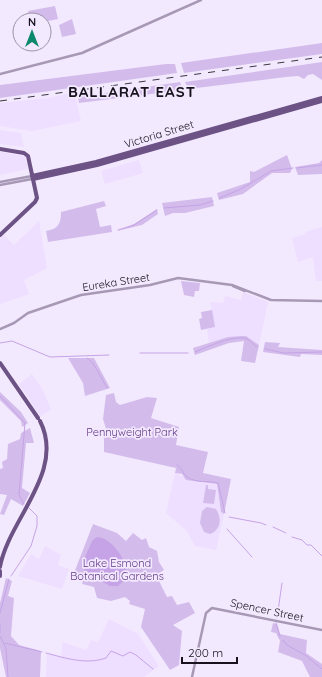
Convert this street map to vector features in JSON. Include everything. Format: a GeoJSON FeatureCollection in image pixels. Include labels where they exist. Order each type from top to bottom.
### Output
{"type":"FeatureCollection","features":[{"type":"Feature","properties":{"kind":"main road","name":"Victoria Street"},"geometry":{"type":"LineString","coordinates":[[34,177],[96,164],[322,98]]}},
{"type":"Feature","properties":{"kind":"main road","name":"Victoria Street"},"geometry":{"type":"LineString","coordinates":[[198,134],[322,101]]}},
{"type":"Feature","properties":{"kind":"main road"},"geometry":{"type":"LineString","coordinates":[[0,148],[26,152],[34,177],[37,198],[35,202],[0,235]]}},
{"type":"Feature","properties":{"kind":"main road"},"geometry":{"type":"LineString","coordinates":[[0,363],[39,420],[46,439],[43,471],[7,543],[1,561],[0,576]]}},
{"type":"Feature","properties":{"kind":"street"},"geometry":{"type":"LineString","coordinates":[[0,74],[82,53],[201,0]]}},
{"type":"Feature","properties":{"kind":"street","name":"Victoria Street"},"geometry":{"type":"LineString","coordinates":[[0,183],[34,177]]}},
{"type":"Feature","properties":{"kind":"street","name":"Eureka Street"},"geometry":{"type":"LineString","coordinates":[[0,328],[14,323],[28,313],[81,295],[150,285],[170,280],[186,279],[223,284],[238,287],[271,300],[322,301]]}},
{"type":"Feature","properties":{"kind":"street","name":"Spencer Street"},"geometry":{"type":"LineString","coordinates":[[192,677],[206,612],[209,609],[214,608],[322,630]]}},
{"type":"Feature","properties":{"kind":"shaded area"},"geometry":{"type":"Polygon","coordinates":[[[71,93],[75,95],[81,121],[32,131],[0,126],[0,103],[49,98],[71,93]]]}},
{"type":"Feature","properties":{"kind":"shaded area"},"geometry":{"type":"Polygon","coordinates":[[[0,130],[21,133],[24,147],[0,144],[0,130]]]}},
{"type":"Feature","properties":{"kind":"shaded area"},"geometry":{"type":"Polygon","coordinates":[[[0,152],[25,156],[28,169],[0,175],[0,152]]]}},
{"type":"Feature","properties":{"kind":"shaded area"},"geometry":{"type":"Polygon","coordinates":[[[139,160],[143,173],[105,184],[101,171],[139,160]]]}},
{"type":"Feature","properties":{"kind":"shaded area"},"geometry":{"type":"Polygon","coordinates":[[[39,221],[47,268],[24,280],[29,294],[0,304],[0,239],[4,235],[14,245],[39,221]]]}},
{"type":"Feature","properties":{"kind":"shaded area"},"geometry":{"type":"Polygon","coordinates":[[[322,227],[322,281],[316,281],[313,257],[298,262],[292,238],[322,227]]]}},
{"type":"Feature","properties":{"kind":"shaded area"},"geometry":{"type":"Polygon","coordinates":[[[243,292],[268,302],[259,345],[246,336],[228,337],[209,343],[207,329],[215,327],[210,302],[223,303],[225,296],[241,300],[243,292]]]}},
{"type":"Feature","properties":{"kind":"shaded area"},"geometry":{"type":"Polygon","coordinates":[[[32,374],[43,390],[51,410],[40,416],[19,384],[32,374]]]}},
{"type":"Feature","properties":{"kind":"shaded area"},"geometry":{"type":"Polygon","coordinates":[[[175,473],[196,482],[217,484],[221,512],[224,514],[216,550],[195,546],[187,531],[166,513],[175,473]]]}},
{"type":"Feature","properties":{"kind":"shaded area"},"geometry":{"type":"Polygon","coordinates":[[[97,537],[103,538],[114,546],[119,552],[126,566],[127,578],[118,586],[110,586],[101,581],[90,581],[86,573],[84,562],[86,554],[92,541],[97,537]]]}},
{"type":"Feature","properties":{"kind":"shaded area"},"geometry":{"type":"Polygon","coordinates":[[[45,546],[61,555],[58,565],[69,569],[62,589],[18,576],[31,554],[39,559],[45,546]]]}},
{"type":"Feature","properties":{"kind":"shaded area"},"geometry":{"type":"Polygon","coordinates":[[[109,619],[138,634],[159,666],[144,677],[46,677],[47,653],[61,656],[63,642],[86,650],[91,640],[98,642],[109,619]]]}},
{"type":"Feature","properties":{"kind":"green space"},"geometry":{"type":"Polygon","coordinates":[[[55,6],[58,19],[52,20],[52,12],[28,11],[55,6]]]}},
{"type":"Feature","properties":{"kind":"green space"},"geometry":{"type":"Polygon","coordinates":[[[72,19],[76,34],[62,37],[59,25],[72,19]]]}},
{"type":"Feature","properties":{"kind":"green space"},"geometry":{"type":"Polygon","coordinates":[[[322,43],[322,54],[184,73],[181,63],[322,43]]]}},
{"type":"Feature","properties":{"kind":"green space"},"geometry":{"type":"Polygon","coordinates":[[[322,62],[322,80],[313,74],[308,75],[304,79],[298,76],[286,77],[188,89],[185,82],[322,62]]]}},
{"type":"Feature","properties":{"kind":"green space"},"geometry":{"type":"Polygon","coordinates":[[[175,64],[177,73],[0,98],[0,85],[175,64]]]}},
{"type":"Feature","properties":{"kind":"green space"},"geometry":{"type":"Polygon","coordinates":[[[180,82],[183,90],[79,103],[78,97],[180,82]]]}},
{"type":"Feature","properties":{"kind":"green space"},"geometry":{"type":"Polygon","coordinates":[[[287,155],[292,169],[290,173],[272,173],[243,194],[219,200],[217,193],[250,182],[250,171],[254,172],[287,155]]]}},
{"type":"Feature","properties":{"kind":"green space"},"geometry":{"type":"Polygon","coordinates":[[[322,160],[322,174],[298,175],[295,167],[319,163],[322,160]]]}},
{"type":"Feature","properties":{"kind":"green space"},"geometry":{"type":"Polygon","coordinates":[[[212,197],[214,206],[185,213],[173,213],[165,216],[162,203],[212,197]]]}},
{"type":"Feature","properties":{"kind":"green space"},"geometry":{"type":"Polygon","coordinates":[[[104,201],[106,206],[96,209],[100,227],[111,225],[112,232],[48,242],[46,231],[53,229],[58,225],[61,212],[104,201]]]}},
{"type":"Feature","properties":{"kind":"green space"},"geometry":{"type":"Polygon","coordinates":[[[157,209],[158,214],[142,225],[117,231],[134,224],[157,209]]]}},
{"type":"Feature","properties":{"kind":"green space"},"geometry":{"type":"Polygon","coordinates":[[[181,281],[200,283],[199,291],[195,291],[194,297],[184,295],[181,281]]]}},
{"type":"Feature","properties":{"kind":"green space"},"geometry":{"type":"Polygon","coordinates":[[[212,310],[215,327],[201,330],[199,319],[202,318],[201,312],[212,310]]]}},
{"type":"Feature","properties":{"kind":"green space"},"geometry":{"type":"Polygon","coordinates":[[[246,336],[259,345],[255,363],[241,361],[244,341],[229,343],[195,355],[193,348],[228,337],[246,336]]]}},
{"type":"Feature","properties":{"kind":"green space"},"geometry":{"type":"Polygon","coordinates":[[[265,342],[280,343],[278,347],[322,350],[322,355],[301,354],[300,357],[263,352],[265,342]]]}},
{"type":"Feature","properties":{"kind":"green space"},"geometry":{"type":"Polygon","coordinates":[[[68,358],[94,358],[110,388],[85,396],[83,383],[68,358]]]}},
{"type":"Feature","properties":{"kind":"green space"},"geometry":{"type":"Polygon","coordinates":[[[0,392],[21,412],[28,423],[22,427],[21,421],[0,400],[0,392]]]}},
{"type":"Feature","properties":{"kind":"green space","name":"Pennyweight Park"},"geometry":{"type":"Polygon","coordinates":[[[114,393],[116,402],[120,405],[147,397],[157,398],[151,418],[179,427],[176,445],[208,452],[203,473],[231,479],[224,514],[221,512],[217,484],[186,480],[182,474],[175,473],[176,468],[104,452],[104,437],[108,435],[103,419],[106,395],[114,393]]]}},
{"type":"Feature","properties":{"kind":"green space"},"geometry":{"type":"Polygon","coordinates":[[[30,428],[34,443],[26,443],[22,488],[30,493],[23,506],[11,499],[4,515],[0,514],[7,495],[0,494],[0,469],[3,468],[2,462],[7,459],[8,444],[20,439],[21,433],[30,428]]]}},
{"type":"Feature","properties":{"kind":"green space"},"geometry":{"type":"Polygon","coordinates":[[[206,485],[208,485],[208,489],[216,490],[214,504],[203,503],[206,485]]]}},
{"type":"Feature","properties":{"kind":"green space"},"geometry":{"type":"Polygon","coordinates":[[[207,507],[216,509],[220,520],[216,530],[210,534],[204,532],[200,523],[202,511],[207,507]]]}},
{"type":"Feature","properties":{"kind":"green space","name":"Lake Esmond Botanical Gardens"},"geometry":{"type":"Polygon","coordinates":[[[93,524],[117,533],[126,541],[133,533],[142,540],[146,538],[149,547],[157,551],[159,562],[164,570],[156,575],[167,597],[172,596],[177,605],[189,602],[195,613],[173,625],[182,631],[179,665],[170,670],[141,627],[145,609],[129,604],[130,601],[125,597],[111,601],[97,598],[94,587],[82,584],[84,578],[74,573],[93,524]]]}},
{"type":"Feature","properties":{"kind":"green space"},"geometry":{"type":"Polygon","coordinates":[[[6,578],[12,581],[8,596],[14,598],[11,636],[19,645],[41,651],[40,677],[6,677],[0,648],[0,603],[6,578]]]}},
{"type":"Feature","properties":{"kind":"green space"},"geometry":{"type":"Polygon","coordinates":[[[273,623],[277,624],[280,634],[307,640],[306,653],[322,664],[322,677],[310,677],[302,661],[278,652],[280,641],[276,633],[271,632],[273,623]]]}},
{"type":"Feature","properties":{"kind":"waterway"},"geometry":{"type":"LineString","coordinates":[[297,168],[322,165]]}},
{"type":"Feature","properties":{"kind":"waterway"},"geometry":{"type":"LineString","coordinates":[[219,198],[239,190],[271,171],[293,168]]}},
{"type":"Feature","properties":{"kind":"waterway"},"geometry":{"type":"LineString","coordinates":[[164,208],[200,205],[213,201]]}},
{"type":"Feature","properties":{"kind":"waterway"},"geometry":{"type":"LineString","coordinates":[[118,230],[134,225],[157,210]]}},
{"type":"Feature","properties":{"kind":"waterway"},"geometry":{"type":"LineString","coordinates":[[195,352],[236,338],[247,339],[257,347]]}},
{"type":"Feature","properties":{"kind":"waterway"},"geometry":{"type":"LineString","coordinates":[[0,343],[12,341],[50,357],[109,355]]}},
{"type":"Feature","properties":{"kind":"waterway"},"geometry":{"type":"LineString","coordinates":[[265,349],[284,353],[322,352]]}},
{"type":"Feature","properties":{"kind":"waterway"},"geometry":{"type":"LineString","coordinates":[[140,353],[188,353]]}},
{"type":"Feature","properties":{"kind":"waterway"},"geometry":{"type":"LineString","coordinates":[[87,358],[95,367],[107,388]]}},
{"type":"Feature","properties":{"kind":"waterway"},"geometry":{"type":"LineString","coordinates":[[0,396],[25,423],[19,495],[24,504]]}},
{"type":"Feature","properties":{"kind":"waterway"},"geometry":{"type":"LineString","coordinates":[[177,465],[186,476],[191,479],[218,483],[225,513]]}},
{"type":"Feature","properties":{"kind":"waterway"},"geometry":{"type":"LineString","coordinates":[[11,576],[31,546],[37,526],[37,516],[29,508]]}},
{"type":"Feature","properties":{"kind":"waterway"},"geometry":{"type":"LineString","coordinates":[[229,517],[266,525]]}},
{"type":"Feature","properties":{"kind":"waterway"},"geometry":{"type":"LineString","coordinates":[[273,527],[286,533]]}},
{"type":"Feature","properties":{"kind":"waterway"},"geometry":{"type":"LineString","coordinates":[[227,529],[252,557]]}},
{"type":"Feature","properties":{"kind":"waterway"},"geometry":{"type":"LineString","coordinates":[[292,537],[302,540],[307,545],[311,545],[322,556]]}},
{"type":"Feature","properties":{"kind":"waterway"},"geometry":{"type":"LineString","coordinates":[[0,613],[9,579]]}},
{"type":"Feature","properties":{"kind":"waterway"},"geometry":{"type":"LineString","coordinates":[[277,618],[282,583]]}},
{"type":"Feature","properties":{"kind":"waterway"},"geometry":{"type":"LineString","coordinates":[[276,623],[280,636]]}},
{"type":"Feature","properties":{"kind":"waterway"},"geometry":{"type":"LineString","coordinates":[[0,624],[0,633]]}},
{"type":"Feature","properties":{"kind":"waterway"},"geometry":{"type":"LineString","coordinates":[[0,636],[6,648],[8,677]]}},
{"type":"Feature","properties":{"kind":"waterway"},"geometry":{"type":"LineString","coordinates":[[283,640],[287,645],[305,655],[322,669]]}},
{"type":"Feature","properties":{"kind":"waterway"},"geometry":{"type":"LineString","coordinates":[[5,643],[42,652]]}},
{"type":"Feature","properties":{"kind":"waterway"},"geometry":{"type":"LineString","coordinates":[[46,653],[76,660],[91,661],[106,658],[111,651],[123,656],[130,652],[153,669]]}},
{"type":"Feature","properties":{"kind":"railway"},"geometry":{"type":"LineString","coordinates":[[0,101],[322,57]]}},
{"type":"Feature","properties":{"kind":"district","name":"BALLARAT EAST"},"geometry":{"type":"Point","coordinates":[132,92]}}]}
